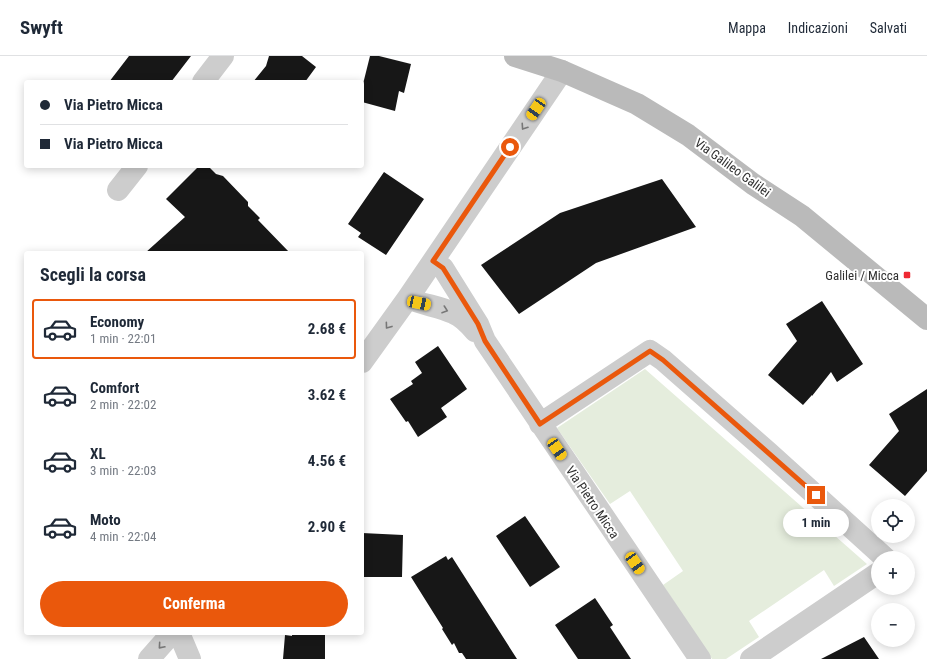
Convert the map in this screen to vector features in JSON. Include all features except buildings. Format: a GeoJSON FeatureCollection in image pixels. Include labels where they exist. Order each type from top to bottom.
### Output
{"type":"FeatureCollection","features":[{"type":"Feature","properties":{"kind":"street"},"geometry":{"type":"LineString","coordinates":[[205,80],[223,56]]}},
{"type":"Feature","properties":{"kind":"street","name":"Via Galileo Galilei"},"geometry":{"type":"LineString","coordinates":[[514,56],[562,71],[637,104],[688,135],[753,184],[802,216],[927,319]]}},
{"type":"Feature","properties":{"kind":"street"},"geometry":{"type":"LineString","coordinates":[[364,359],[408,298],[562,71]]}},
{"type":"Feature","properties":{"kind":"street"},"geometry":{"type":"LineString","coordinates":[[118,190],[135,168]]}},
{"type":"Feature","properties":{"kind":"street","name":"Via Pietro Micca"},"geometry":{"type":"LineString","coordinates":[[433,261],[443,268],[478,324],[485,341]]}},
{"type":"Feature","properties":{"kind":"street","name":"Via Pietro Micca"},"geometry":{"type":"LineString","coordinates":[[408,298],[419,303],[454,313],[468,323],[485,341],[700,659]]}},
{"type":"Feature","properties":{"kind":"street"},"geometry":{"type":"LineString","coordinates":[[540,424],[650,351],[663,360],[763,448],[877,551]]}},
{"type":"Feature","properties":{"kind":"street"},"geometry":{"type":"LineString","coordinates":[[751,659],[871,579]]}},
{"type":"Feature","properties":{"kind":"street"},"geometry":{"type":"LineString","coordinates":[[150,659],[170,635]]}},
{"type":"Feature","properties":{"kind":"street"},"geometry":{"type":"LineString","coordinates":[[180,635],[190,659]]}},
{"type":"Feature","properties":{"kind":"green space"},"geometry":{"type":"Polygon","coordinates":[[[645,369],[867,564],[834,586],[824,570],[749,621],[759,637],[726,659],[712,659],[663,585],[683,571],[630,491],[610,504],[557,428],[645,369]]]}},
{"type":"Feature","properties":{"kind":"place","name":"Galilei / Micca"},"geometry":{"type":"Point","coordinates":[907,275]}},
{"type":"Feature","properties":{"kind":"route"},"geometry":{"type":"LineString","coordinates":[[510,147],[433,261],[443,268],[478,324],[485,341],[540,424],[650,351],[663,360],[816,495]]}}]}
